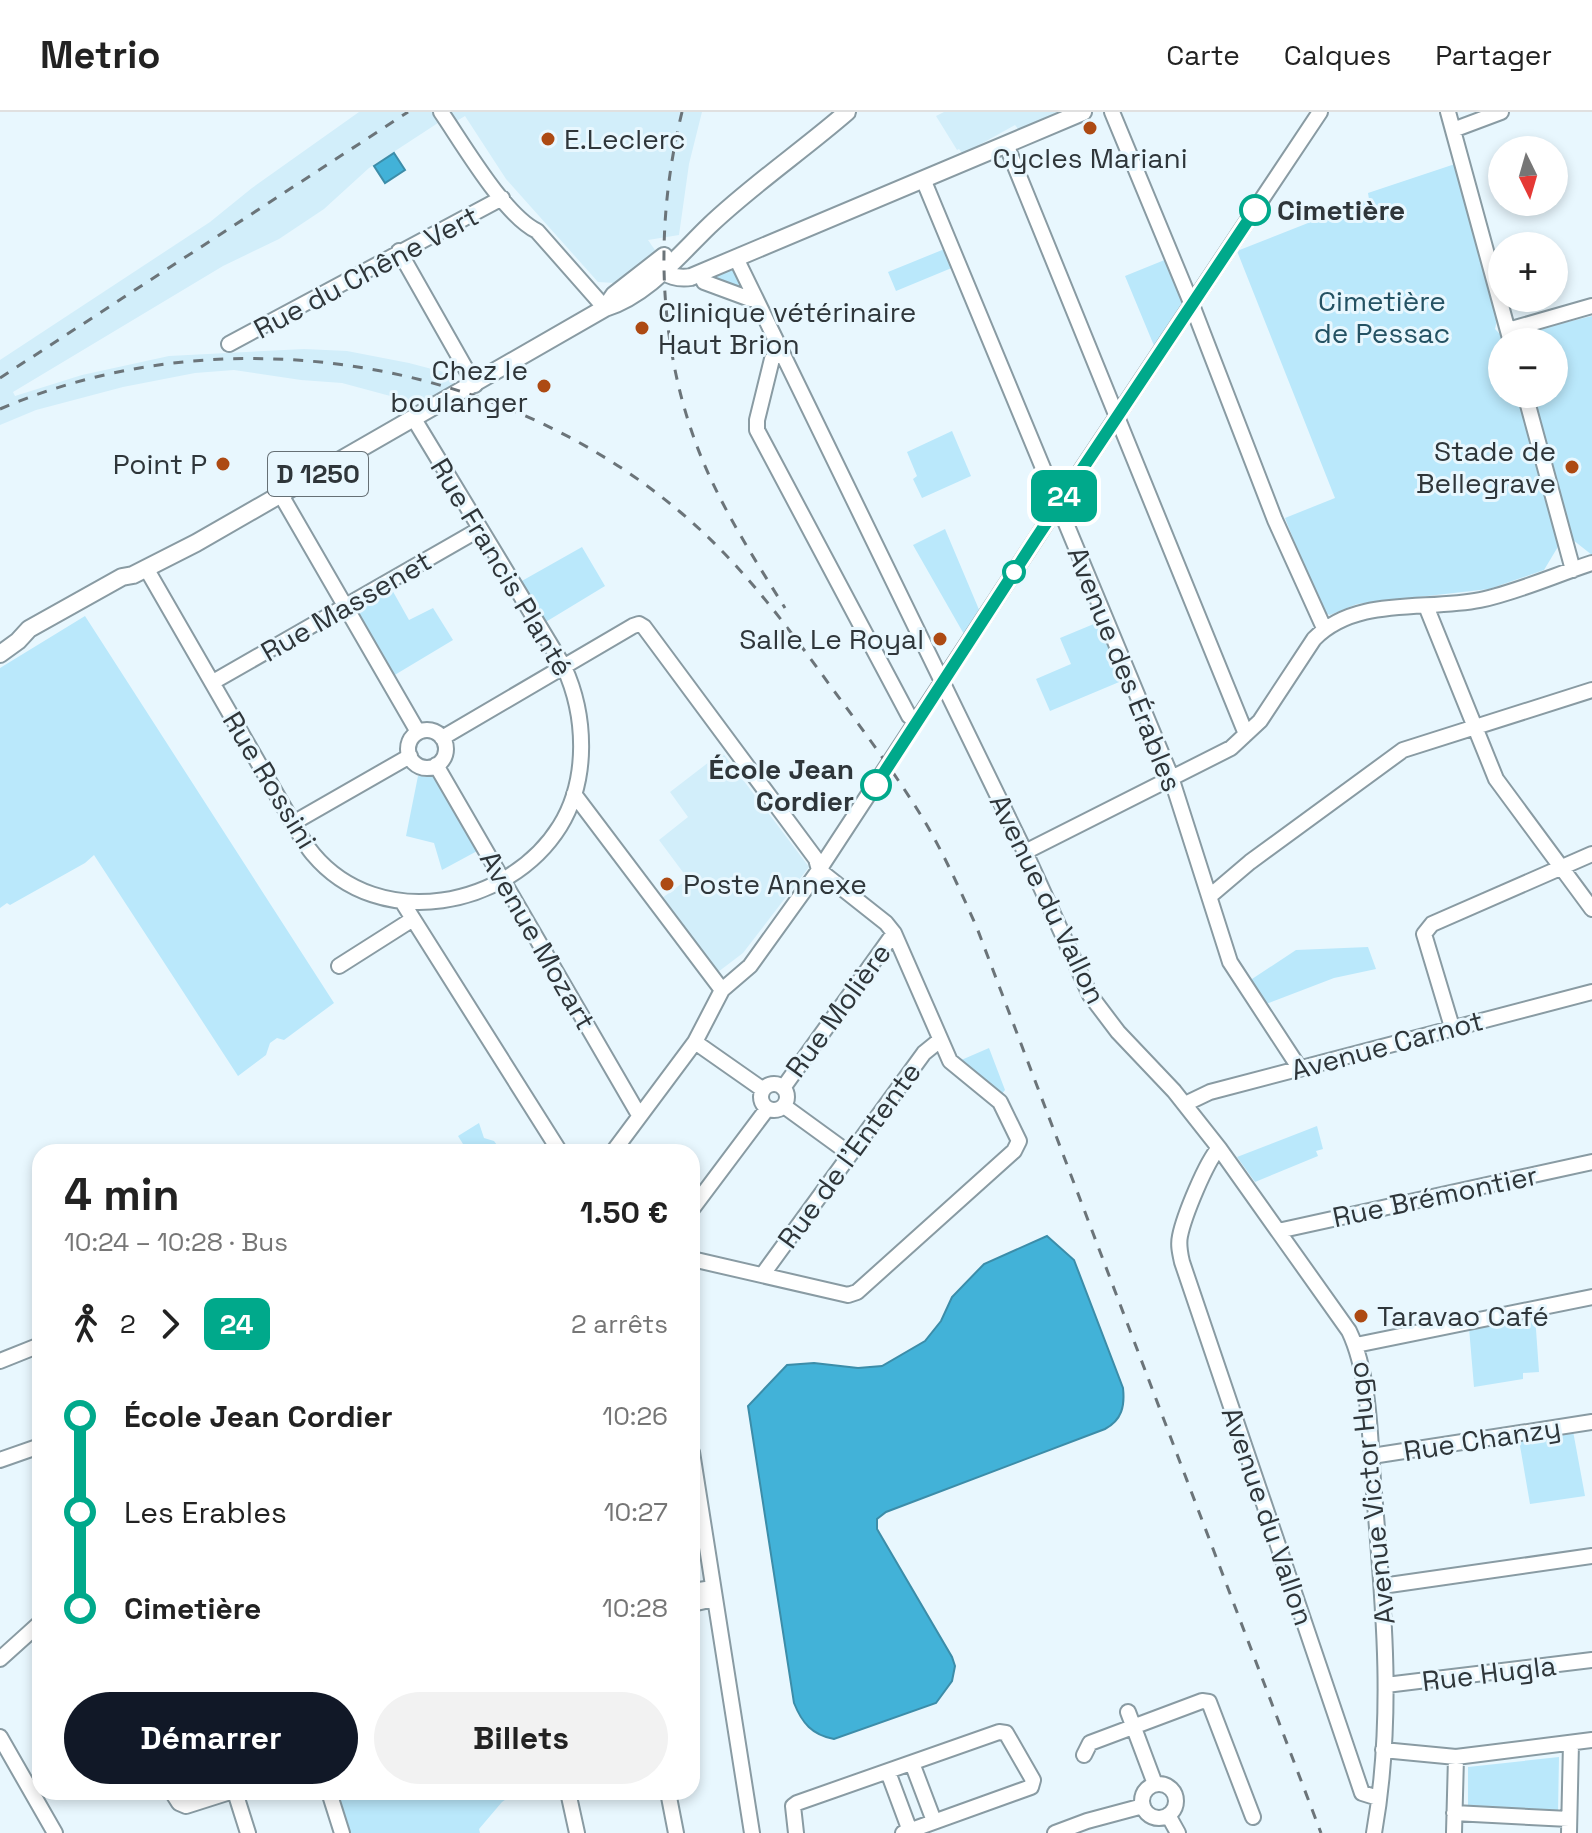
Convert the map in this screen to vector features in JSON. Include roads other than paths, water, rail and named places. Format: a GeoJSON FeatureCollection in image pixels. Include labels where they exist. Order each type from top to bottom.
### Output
{"type":"FeatureCollection","features":[{"type":"Feature","properties":{"kind":"main road","name":"D 1250"},"geometry":{"type":"LineString","coordinates":[[0,654],[605,308],[623,302],[659,267],[847,112]]}},
{"type":"Feature","properties":{"kind":"main road"},"geometry":{"type":"LineString","coordinates":[[659,267],[681,278],[701,273],[1083,112]]}},
{"type":"Feature","properties":{"kind":"street"},"geometry":{"type":"LineString","coordinates":[[441,112],[502,198],[527,226],[537,231],[605,308]]}},
{"type":"Feature","properties":{"kind":"street"},"geometry":{"type":"LineString","coordinates":[[1112,112],[1192,305],[1275,520],[1324,628]]}},
{"type":"Feature","properties":{"kind":"street"},"geometry":{"type":"LineString","coordinates":[[619,1144],[695,1042],[722,990],[750,966],[819,870],[1320,112]]}},
{"type":"Feature","properties":{"kind":"street"},"geometry":{"type":"LineString","coordinates":[[1448,112],[1508,328]]}},
{"type":"Feature","properties":{"kind":"street"},"geometry":{"type":"LineString","coordinates":[[1453,130],[1501,112]]}},
{"type":"Feature","properties":{"kind":"street"},"geometry":{"type":"LineString","coordinates":[[1006,144],[1246,734]]}},
{"type":"Feature","properties":{"kind":"street","name":"Avenue des Érables"},"geometry":{"type":"LineString","coordinates":[[923,179],[1171,779],[1230,962],[1300,1069]]}},
{"type":"Feature","properties":{"kind":"street","name":"Rue du Chêne Vert"},"geometry":{"type":"LineString","coordinates":[[229,344],[502,198]]}},
{"type":"Feature","properties":{"kind":"street"},"geometry":{"type":"LineString","coordinates":[[399,251],[475,385]]}},
{"type":"Feature","properties":{"kind":"street","name":"Avenue du Vallon"},"geometry":{"type":"LineString","coordinates":[[736,258],[1025,852],[1090,995],[1118,1032],[1185,1104],[1219,1148],[1209,1161],[1181,1234],[1179,1248],[1182,1262],[1362,1793],[1378,1798]]}},
{"type":"Feature","properties":{"kind":"street"},"geometry":{"type":"LineString","coordinates":[[701,273],[704,282],[711,286],[750,299],[754,297]]}},
{"type":"Feature","properties":{"kind":"street"},"geometry":{"type":"LineString","coordinates":[[1532,328],[1592,306]]}},
{"type":"Feature","properties":{"kind":"street"},"geometry":{"type":"LineString","coordinates":[[780,352],[772,359],[757,430],[909,716],[916,722]]}},
{"type":"Feature","properties":{"kind":"street"},"geometry":{"type":"LineString","coordinates":[[1529,408],[1573,570]]}},
{"type":"Feature","properties":{"kind":"street","name":"Rue Francis Planté"},"geometry":{"type":"LineString","coordinates":[[414,419],[572,685],[582,739],[574,794],[561,825],[552,837],[526,865],[503,881]]}},
{"type":"Feature","properties":{"kind":"street"},"geometry":{"type":"LineString","coordinates":[[281,495],[418,732]]}},
{"type":"Feature","properties":{"kind":"street","name":"Rue Massenet"},"geometry":{"type":"LineString","coordinates":[[213,682],[480,529]]}},
{"type":"Feature","properties":{"kind":"street"},"geometry":{"type":"LineString","coordinates":[[1025,852],[1231,748],[1260,721],[1324,628],[1374,609],[1489,598],[1592,563]]}},
{"type":"Feature","properties":{"kind":"street","name":"Rue Rossini"},"geometry":{"type":"LineString","coordinates":[[140,572],[213,682],[293,823],[314,855],[330,869],[356,887],[403,903],[465,896],[503,881]]}},
{"type":"Feature","properties":{"kind":"street"},"geometry":{"type":"LineString","coordinates":[[1426,606],[1496,779],[1592,909]]}},
{"type":"Feature","properties":{"kind":"street"},"geometry":{"type":"LineString","coordinates":[[442,738],[633,626],[639,624],[644,627],[816,859],[819,870],[886,923],[894,933],[950,1061],[1000,1102],[1019,1141],[1014,1151],[857,1292],[848,1295],[700,1261]]}},
{"type":"Feature","properties":{"kind":"street"},"geometry":{"type":"LineString","coordinates":[[1210,896],[1250,862],[1403,750],[1592,690]]}},
{"type":"Feature","properties":{"kind":"street"},"geometry":{"type":"LineString","coordinates":[[434,731],[442,738],[446,749],[436,765],[419,765],[410,756],[409,746],[418,732],[434,731]]}},
{"type":"Feature","properties":{"kind":"street"},"geometry":{"type":"LineString","coordinates":[[293,823],[410,756]]}},
{"type":"Feature","properties":{"kind":"street","name":"Avenue Mozart"},"geometry":{"type":"LineString","coordinates":[[436,765],[639,1115]]}},
{"type":"Feature","properties":{"kind":"street"},"geometry":{"type":"LineString","coordinates":[[574,794],[722,990]]}},
{"type":"Feature","properties":{"kind":"street"},"geometry":{"type":"LineString","coordinates":[[1452,1027],[1424,934],[1427,929],[1432,924],[1592,854]]}},
{"type":"Feature","properties":{"kind":"street"},"geometry":{"type":"LineString","coordinates":[[403,903],[555,1144]]}},
{"type":"Feature","properties":{"kind":"street"},"geometry":{"type":"LineString","coordinates":[[339,966],[413,919]]}},
{"type":"Feature","properties":{"kind":"street","name":"Rue Molière"},"geometry":{"type":"LineString","coordinates":[[783,1088],[894,933]]}},
{"type":"Feature","properties":{"kind":"street","name":"Avenue Carnot"},"geometry":{"type":"LineString","coordinates":[[1185,1104],[1210,1092],[1592,992]]}},
{"type":"Feature","properties":{"kind":"street","name":"Rue de l'Entente"},"geometry":{"type":"LineString","coordinates":[[763,1274],[924,1053],[940,1040]]}},
{"type":"Feature","properties":{"kind":"street"},"geometry":{"type":"LineString","coordinates":[[695,1042],[762,1089]]}},
{"type":"Feature","properties":{"kind":"street"},"geometry":{"type":"LineString","coordinates":[[774,1084],[783,1088],[787,1094],[784,1106],[776,1110],[767,1109],[761,1102],[762,1089],[774,1084]]}},
{"type":"Feature","properties":{"kind":"street"},"geometry":{"type":"LineString","coordinates":[[784,1106],[850,1154]]}},
{"type":"Feature","properties":{"kind":"street"},"geometry":{"type":"LineString","coordinates":[[700,1198],[767,1109]]}},
{"type":"Feature","properties":{"kind":"street","name":"Avenue Victor Hugo"},"geometry":{"type":"LineString","coordinates":[[1219,1148],[1356,1345],[1372,1456],[1386,1685],[1374,1833]]}},
{"type":"Feature","properties":{"kind":"street","name":"Rue Brémontier"},"geometry":{"type":"LineString","coordinates":[[1278,1231],[1592,1162]]}},
{"type":"Feature","properties":{"kind":"street"},"geometry":{"type":"LineString","coordinates":[[1356,1345],[1592,1297]]}},
{"type":"Feature","properties":{"kind":"street"},"geometry":{"type":"LineString","coordinates":[[0,1361],[32,1348]]}},
{"type":"Feature","properties":{"kind":"street","name":"Rue Chanzy"},"geometry":{"type":"LineString","coordinates":[[1372,1456],[1592,1422]]}},
{"type":"Feature","properties":{"kind":"street"},"geometry":{"type":"LineString","coordinates":[[0,1460],[32,1449]]}},
{"type":"Feature","properties":{"kind":"street"},"geometry":{"type":"LineString","coordinates":[[700,1504],[752,1833]]}},
{"type":"Feature","properties":{"kind":"street"},"geometry":{"type":"LineString","coordinates":[[1382,1586],[1592,1556]]}},
{"type":"Feature","properties":{"kind":"street"},"geometry":{"type":"LineString","coordinates":[[700,1592],[714,1594]]}},
{"type":"Feature","properties":{"kind":"street"},"geometry":{"type":"LineString","coordinates":[[700,1600],[714,1594]]}},
{"type":"Feature","properties":{"kind":"street"},"geometry":{"type":"LineString","coordinates":[[0,1659],[32,1630]]}},
{"type":"Feature","properties":{"kind":"street","name":"Rue Hugla"},"geometry":{"type":"LineString","coordinates":[[1386,1685],[1592,1660]]}},
{"type":"Feature","properties":{"kind":"street"},"geometry":{"type":"LineString","coordinates":[[1084,1755],[1090,1743],[1202,1701],[1209,1702],[1253,1817]]}},
{"type":"Feature","properties":{"kind":"street"},"geometry":{"type":"LineString","coordinates":[[1128,1712],[1155,1784]]}},
{"type":"Feature","properties":{"kind":"street"},"geometry":{"type":"LineString","coordinates":[[796,1833],[793,1806],[999,1732],[1006,1733],[1033,1780],[1031,1787],[919,1829]]}},
{"type":"Feature","properties":{"kind":"street"},"geometry":{"type":"LineString","coordinates":[[0,1737],[32,1793]]}},
{"type":"Feature","properties":{"kind":"street"},"geometry":{"type":"LineString","coordinates":[[1383,1750],[1456,1757],[1592,1740]]}},
{"type":"Feature","properties":{"kind":"street"},"geometry":{"type":"LineString","coordinates":[[1454,1813],[1569,1826],[1571,1743]]}},
{"type":"Feature","properties":{"kind":"street"},"geometry":{"type":"LineString","coordinates":[[1454,1833],[1456,1757]]}},
{"type":"Feature","properties":{"kind":"street"},"geometry":{"type":"LineString","coordinates":[[912,1763],[919,1829]]}},
{"type":"Feature","properties":{"kind":"street"},"geometry":{"type":"LineString","coordinates":[[888,1772],[919,1829]]}},
{"type":"Feature","properties":{"kind":"street"},"geometry":{"type":"LineString","coordinates":[[1155,1784],[1165,1785],[1175,1794],[1174,1808],[1168,1815],[1153,1817],[1143,1806],[1143,1795],[1155,1784]]}},
{"type":"Feature","properties":{"kind":"street"},"geometry":{"type":"LineString","coordinates":[[36,1800],[55,1833]]}},
{"type":"Feature","properties":{"kind":"street"},"geometry":{"type":"LineString","coordinates":[[177,1800],[186,1806],[206,1800]]}},
{"type":"Feature","properties":{"kind":"street"},"geometry":{"type":"LineString","coordinates":[[236,1800],[248,1833]]}},
{"type":"Feature","properties":{"kind":"street"},"geometry":{"type":"LineString","coordinates":[[332,1800],[342,1833]]}},
{"type":"Feature","properties":{"kind":"street"},"geometry":{"type":"LineString","coordinates":[[570,1800],[577,1833]]}},
{"type":"Feature","properties":{"kind":"street"},"geometry":{"type":"LineString","coordinates":[[670,1800],[676,1833]]}},
{"type":"Feature","properties":{"kind":"street"},"geometry":{"type":"LineString","coordinates":[[1055,1833],[1143,1806]]}},
{"type":"Feature","properties":{"kind":"street"},"geometry":{"type":"LineString","coordinates":[[1168,1815],[1178,1833]]}},
{"type":"Feature","properties":{"kind":"water"},"geometry":{"type":"Polygon","coordinates":[[[394,153],[405,170],[385,183],[374,166],[394,153]]]}},
{"type":"Feature","properties":{"kind":"water"},"geometry":{"type":"Polygon","coordinates":[[[1047,1236],[1074,1260],[1123,1388],[1121,1412],[1105,1429],[886,1512],[877,1519],[877,1529],[952,1657],[955,1666],[952,1681],[936,1703],[834,1739],[820,1734],[804,1722],[794,1703],[748,1406],[787,1365],[882,1366],[925,1341],[941,1321],[952,1297],[984,1264],[1047,1236]]]}},
{"type":"Feature","properties":{"kind":"railway"},"geometry":{"type":"LineString","coordinates":[[0,378],[408,112]]}},
{"type":"Feature","properties":{"kind":"railway"},"geometry":{"type":"LineString","coordinates":[[682,112],[673,155],[664,243],[669,331],[676,374],[687,417],[711,479],[740,535],[785,608]]}},
{"type":"Feature","properties":{"kind":"railway"},"geometry":{"type":"LineString","coordinates":[[0,409],[85,380],[173,363],[263,359],[353,366],[442,386],[526,416],[606,458],[679,511],[741,571],[795,638],[891,769],[925,822],[959,888],[977,928],[1321,1833]]}},
{"type":"Feature","properties":{"kind":"place","name":"Cycles Mariani"},"geometry":{"type":"Point","coordinates":[1090,128]}},
{"type":"Feature","properties":{"kind":"place","name":"E.Leclerc"},"geometry":{"type":"Point","coordinates":[548,139]}},
{"type":"Feature","properties":{"kind":"place","name":"Cimetière"},"geometry":{"type":"Point","coordinates":[1255,210]}},
{"type":"Feature","properties":{"kind":"place","name":"Clinique vétérinaire Haut Brion"},"geometry":{"type":"Point","coordinates":[642,328]}},
{"type":"Feature","properties":{"kind":"place","name":"Chez le boulanger"},"geometry":{"type":"Point","coordinates":[544,386]}},
{"type":"Feature","properties":{"kind":"place","name":"Point P"},"geometry":{"type":"Point","coordinates":[223,464]}},
{"type":"Feature","properties":{"kind":"place","name":"Stade de Bellegrave"},"geometry":{"type":"Point","coordinates":[1572,467]}},
{"type":"Feature","properties":{"kind":"place","name":"Salle Le Royal"},"geometry":{"type":"Point","coordinates":[940,639]}},
{"type":"Feature","properties":{"kind":"place","name":"École Jean Cordier"},"geometry":{"type":"Point","coordinates":[876,785]}},
{"type":"Feature","properties":{"kind":"place","name":"Poste Annexe"},"geometry":{"type":"Point","coordinates":[667,884]}},
{"type":"Feature","properties":{"kind":"place","name":"Taravao Café"},"geometry":{"type":"Point","coordinates":[1361,1316]}},
{"type":"Feature","properties":{"kind":"park label","name":"Cimetière de Pessac"},"geometry":{"type":"Point","coordinates":[1382,317]}}]}
